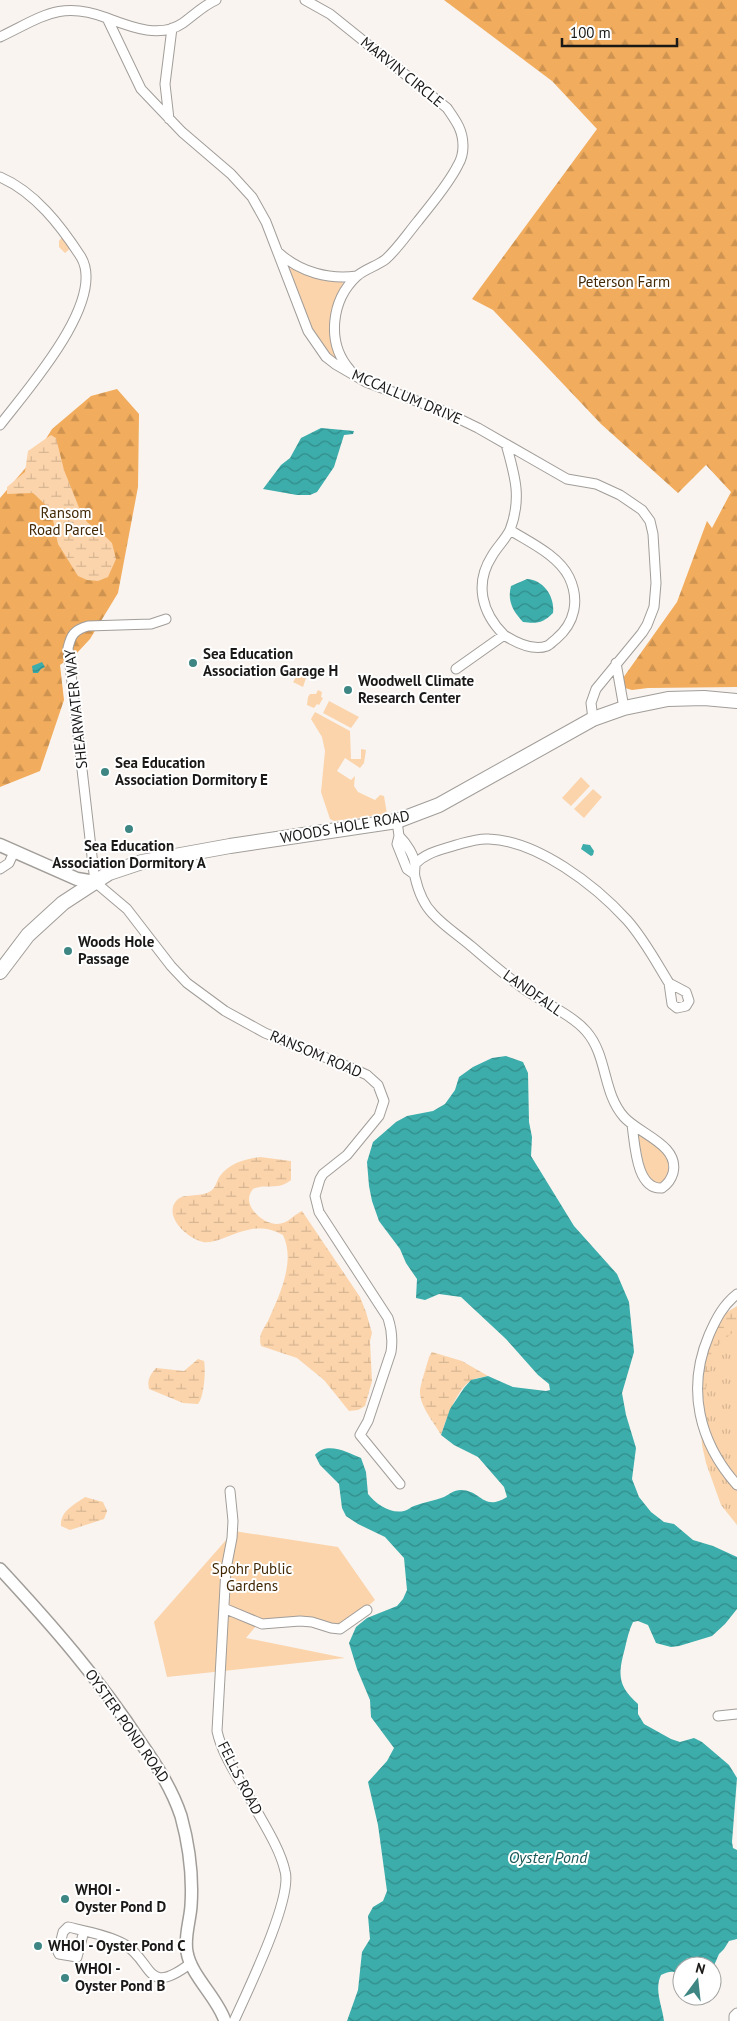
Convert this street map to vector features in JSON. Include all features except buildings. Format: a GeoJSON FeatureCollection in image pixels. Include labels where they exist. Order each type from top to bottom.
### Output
{"type":"FeatureCollection","features":[{"type":"Feature","properties":{"kind":"highway","name":"WOODS HOLE ROAD"},"geometry":{"type":"LineString","coordinates":[[0,972],[28,935],[69,897],[109,874],[142,862],[397,820],[439,805],[593,719],[624,708],[679,698],[737,701]]}},
{"type":"Feature","properties":{"kind":"main road","name":"RANSOM ROAD"},"geometry":{"type":"LineString","coordinates":[[0,845],[76,879],[95,882]]}},
{"type":"Feature","properties":{"kind":"street"},"geometry":{"type":"LineString","coordinates":[[0,36],[28,22],[67,9],[88,11],[141,30],[152,31],[172,28],[181,25],[216,0]]}},
{"type":"Feature","properties":{"kind":"street","name":"MARVIN CIRCLE"},"geometry":{"type":"LineString","coordinates":[[305,0],[330,14],[447,108],[459,125],[462,134],[463,148],[460,163],[449,180],[386,259],[357,276],[339,303],[334,317],[339,351],[347,367],[354,375]]}},
{"type":"Feature","properties":{"kind":"street","name":"MCCALLUM DRIVE"},"geometry":{"type":"LineString","coordinates":[[107,18],[141,88],[169,119],[231,174],[248,192],[266,222],[302,318],[320,351],[335,364],[366,382],[443,411],[567,479],[596,484],[620,495],[642,510],[650,521],[655,549],[656,583],[654,607],[647,625],[601,682],[592,697],[591,709],[593,719]]}},
{"type":"Feature","properties":{"kind":"street"},"geometry":{"type":"LineString","coordinates":[[169,119],[165,84],[172,28]]}},
{"type":"Feature","properties":{"kind":"street"},"geometry":{"type":"LineString","coordinates":[[0,177],[19,187],[46,211],[81,257],[85,266],[86,276],[85,291],[78,311],[56,352],[0,425]]}},
{"type":"Feature","properties":{"kind":"street"},"geometry":{"type":"LineString","coordinates":[[279,253],[293,264],[314,272],[332,276],[357,276]]}},
{"type":"Feature","properties":{"kind":"street"},"geometry":{"type":"LineString","coordinates":[[506,444],[516,483],[517,503],[510,530],[491,556],[484,572],[481,589],[485,607],[492,624],[504,636],[515,642],[533,647],[547,646],[566,629],[573,615],[572,586],[560,565],[510,530]]}},
{"type":"Feature","properties":{"kind":"street","name":"SHEARWATER WAY"},"geometry":{"type":"LineString","coordinates":[[95,882],[68,648],[70,636],[78,629],[88,626],[151,624],[166,618]]}},
{"type":"Feature","properties":{"kind":"street"},"geometry":{"type":"LineString","coordinates":[[456,669],[504,636]]}},
{"type":"Feature","properties":{"kind":"street"},"geometry":{"type":"LineString","coordinates":[[616,663],[624,708]]}},
{"type":"Feature","properties":{"kind":"street","name":"LANDFALL"},"geometry":{"type":"LineString","coordinates":[[397,820],[400,836],[397,844],[408,869],[414,874]]}},
{"type":"Feature","properties":{"kind":"street","name":"LANDFALL"},"geometry":{"type":"LineString","coordinates":[[400,836],[406,842],[415,864],[414,874],[420,894],[434,915],[523,988],[585,1030],[600,1053],[612,1098],[620,1112],[632,1125],[660,1144],[672,1157],[674,1164],[672,1177],[670,1182],[662,1188],[652,1187],[644,1180],[634,1143],[632,1125]]}},
{"type":"Feature","properties":{"kind":"street"},"geometry":{"type":"LineString","coordinates":[[415,864],[427,854],[472,840],[502,840],[533,850],[573,873],[592,886],[606,899],[636,932],[669,983]]}},
{"type":"Feature","properties":{"kind":"street"},"geometry":{"type":"LineString","coordinates":[[0,869],[9,863],[14,852]]}},
{"type":"Feature","properties":{"kind":"street","name":"RANSOM ROAD"},"geometry":{"type":"LineString","coordinates":[[95,882],[127,909],[156,948],[187,983],[225,1011],[265,1033],[367,1075],[380,1089],[384,1101],[379,1116],[347,1155],[320,1179],[315,1196],[319,1212],[384,1311],[392,1331],[391,1352],[368,1422],[360,1435],[400,1484]]}},
{"type":"Feature","properties":{"kind":"street"},"geometry":{"type":"LineString","coordinates":[[737,1294],[716,1319],[700,1359],[696,1390],[706,1437],[718,1461],[737,1485]]}},
{"type":"Feature","properties":{"kind":"street","name":"FELLS ROAD"},"geometry":{"type":"LineString","coordinates":[[230,1491],[232,1538],[226,1569],[226,1609],[217,1731],[220,1742],[286,1872],[283,1899],[267,1946],[234,2021]]}},
{"type":"Feature","properties":{"kind":"street","name":"OYSTER POND ROAD"},"geometry":{"type":"LineString","coordinates":[[0,1569],[64,1639],[101,1686],[132,1728],[170,1788],[183,1825],[190,1862],[191,1892],[186,1942],[187,1952],[191,1963],[216,2001],[226,2021]]}},
{"type":"Feature","properties":{"kind":"street"},"geometry":{"type":"LineString","coordinates":[[226,1609],[262,1624],[300,1621],[312,1622],[335,1629],[340,1629],[367,1610]]}},
{"type":"Feature","properties":{"kind":"street"},"geometry":{"type":"LineString","coordinates":[[718,1716],[737,1714]]}},
{"type":"Feature","properties":{"kind":"street"},"geometry":{"type":"LineString","coordinates":[[84,1931],[122,1943],[131,1949],[147,1969],[159,1977],[172,1976],[191,1963]]}},
{"type":"Feature","properties":{"kind":"street"},"geometry":{"type":"LineString","coordinates":[[734,2021],[734,2016],[737,2014]]}},
{"type":"Feature","properties":{"kind":"green space","name":"Peterson Farm"},"geometry":{"type":"Polygon","coordinates":[[[444,0],[737,0],[737,687],[648,688],[632,690],[625,688],[623,678],[677,602],[707,521],[712,528],[731,492],[706,465],[678,493],[601,424],[493,310],[472,299],[597,129],[552,81],[444,0]]]}},
{"type":"Feature","properties":{"kind":"green space"},"geometry":{"type":"Polygon","coordinates":[[[63,236],[72,247],[65,253],[59,247],[59,241],[63,236]]]}},
{"type":"Feature","properties":{"kind":"green space"},"geometry":{"type":"Polygon","coordinates":[[[292,267],[340,280],[345,285],[336,302],[338,360],[320,342],[301,308],[288,271],[292,267]]]}},
{"type":"Feature","properties":{"kind":"green space","name":"Ransom Road Parcel"},"geometry":{"type":"Polygon","coordinates":[[[117,389],[139,414],[138,487],[118,593],[90,639],[77,653],[60,665],[64,700],[40,771],[0,787],[0,498],[34,458],[52,429],[91,396],[117,389]]]}},
{"type":"Feature","properties":{"kind":"green space"},"geometry":{"type":"Polygon","coordinates":[[[51,435],[56,438],[64,470],[80,510],[87,522],[112,543],[116,559],[108,577],[98,581],[87,580],[78,576],[58,544],[51,510],[33,493],[7,494],[7,487],[25,472],[28,451],[51,435]]]}},
{"type":"Feature","properties":{"kind":"green space"},"geometry":{"type":"Polygon","coordinates":[[[299,672],[304,672],[307,675],[303,687],[293,682],[299,672]]]}},
{"type":"Feature","properties":{"kind":"green space"},"geometry":{"type":"Polygon","coordinates":[[[318,690],[322,692],[321,697],[323,698],[319,705],[317,704],[314,708],[307,705],[310,694],[316,694],[318,690]]]}},
{"type":"Feature","properties":{"kind":"green space"},"geometry":{"type":"Polygon","coordinates":[[[329,701],[359,717],[351,728],[323,713],[329,701]]]}},
{"type":"Feature","properties":{"kind":"green space"},"geometry":{"type":"Polygon","coordinates":[[[315,712],[350,731],[351,759],[361,759],[361,749],[366,750],[364,763],[360,768],[345,758],[337,771],[351,780],[355,776],[354,786],[358,792],[375,800],[380,795],[384,796],[387,814],[334,821],[330,819],[321,792],[325,751],[322,737],[311,719],[315,712]]]}},
{"type":"Feature","properties":{"kind":"green space"},"geometry":{"type":"Polygon","coordinates":[[[581,777],[590,786],[571,806],[562,798],[581,777]]]}},
{"type":"Feature","properties":{"kind":"green space"},"geometry":{"type":"Polygon","coordinates":[[[593,789],[602,797],[584,818],[574,809],[593,789]]]}},
{"type":"Feature","properties":{"kind":"green space"},"geometry":{"type":"Polygon","coordinates":[[[637,1134],[648,1140],[668,1157],[668,1175],[664,1182],[655,1184],[647,1177],[637,1134]]]}},
{"type":"Feature","properties":{"kind":"green space"},"geometry":{"type":"Polygon","coordinates":[[[260,1157],[291,1161],[291,1180],[277,1186],[253,1189],[249,1201],[254,1212],[265,1221],[281,1224],[302,1211],[360,1297],[366,1312],[372,1333],[370,1341],[372,1381],[365,1406],[358,1410],[349,1411],[324,1380],[297,1358],[261,1346],[260,1339],[277,1301],[287,1267],[287,1245],[283,1235],[275,1231],[259,1228],[214,1241],[203,1242],[184,1232],[175,1220],[173,1206],[177,1200],[184,1196],[209,1192],[228,1168],[243,1160],[260,1157]]]}},
{"type":"Feature","properties":{"kind":"green space"},"geometry":{"type":"Polygon","coordinates":[[[737,1306],[737,1462],[718,1432],[705,1405],[701,1377],[704,1360],[717,1324],[722,1317],[737,1306]]]}},
{"type":"Feature","properties":{"kind":"green space"},"geometry":{"type":"Polygon","coordinates":[[[737,1329],[737,1525],[721,1505],[706,1463],[702,1445],[700,1419],[710,1368],[719,1344],[737,1329]]]}},
{"type":"Feature","properties":{"kind":"green space"},"geometry":{"type":"Polygon","coordinates":[[[432,1352],[462,1361],[488,1376],[472,1380],[462,1390],[453,1405],[441,1435],[422,1403],[420,1392],[422,1380],[432,1352]]]}},
{"type":"Feature","properties":{"kind":"green space"},"geometry":{"type":"Polygon","coordinates":[[[198,1359],[204,1361],[205,1371],[203,1390],[198,1404],[183,1403],[149,1389],[148,1383],[156,1368],[184,1371],[198,1359]]]}},
{"type":"Feature","properties":{"kind":"green space"},"geometry":{"type":"Polygon","coordinates":[[[85,1497],[103,1502],[107,1511],[104,1519],[70,1530],[61,1526],[65,1512],[85,1497]]]}},
{"type":"Feature","properties":{"kind":"green space","name":"Spohr Public Gardens"},"geometry":{"type":"Polygon","coordinates":[[[234,1531],[338,1547],[375,1600],[350,1622],[325,1627],[261,1620],[246,1638],[345,1658],[167,1677],[154,1622],[234,1531]]]}},
{"type":"Feature","properties":{"kind":"water"},"geometry":{"type":"Polygon","coordinates":[[[321,428],[354,431],[353,434],[344,435],[334,467],[317,492],[310,495],[297,495],[263,489],[281,465],[290,458],[301,438],[321,428]]]}},
{"type":"Feature","properties":{"kind":"water"},"geometry":{"type":"Polygon","coordinates":[[[527,579],[539,582],[547,590],[552,601],[553,613],[540,622],[523,622],[516,614],[510,601],[511,586],[527,579]]]}},
{"type":"Feature","properties":{"kind":"water"},"geometry":{"type":"Polygon","coordinates":[[[42,662],[45,667],[38,673],[33,673],[32,666],[42,662]]]}},
{"type":"Feature","properties":{"kind":"water"},"geometry":{"type":"Polygon","coordinates":[[[583,844],[590,845],[594,851],[593,855],[591,856],[581,849],[583,844]]]}},
{"type":"Feature","properties":{"kind":"water","name":"Oyster Pond"},"geometry":{"type":"Polygon","coordinates":[[[506,1056],[523,1062],[528,1073],[529,1122],[532,1137],[531,1156],[574,1226],[617,1274],[629,1302],[634,1352],[622,1393],[626,1415],[636,1448],[632,1479],[639,1497],[651,1512],[664,1522],[674,1524],[693,1540],[713,1546],[737,1557],[737,1609],[725,1624],[712,1636],[671,1647],[656,1643],[648,1625],[638,1621],[633,1622],[621,1665],[620,1672],[623,1685],[638,1704],[638,1714],[644,1724],[680,1742],[694,1738],[702,1742],[729,1765],[737,1778],[732,1842],[733,1848],[737,1850],[737,1939],[729,1941],[718,1956],[672,1956],[672,1972],[661,1975],[658,1986],[664,2021],[347,2021],[358,1990],[362,1952],[370,1939],[368,1916],[373,1907],[383,1901],[387,1891],[378,1825],[368,1782],[387,1761],[394,1748],[371,1717],[370,1700],[349,1643],[356,1627],[367,1618],[397,1606],[407,1590],[404,1558],[385,1537],[346,1516],[342,1508],[339,1484],[320,1465],[315,1455],[320,1451],[331,1448],[361,1458],[366,1472],[368,1494],[379,1505],[389,1510],[405,1511],[413,1506],[444,1497],[458,1490],[468,1491],[492,1502],[507,1497],[504,1487],[478,1457],[454,1445],[441,1435],[450,1409],[471,1380],[488,1376],[513,1387],[546,1391],[550,1390],[549,1384],[538,1375],[506,1339],[461,1297],[439,1294],[425,1300],[416,1298],[417,1279],[406,1263],[400,1249],[379,1221],[372,1201],[367,1162],[373,1142],[396,1122],[407,1116],[433,1111],[445,1104],[455,1090],[459,1077],[473,1067],[492,1058],[506,1056]]]}},
{"type":"Feature","properties":{"kind":"place","name":"Sea Education Association Garage H"},"geometry":{"type":"Point","coordinates":[193,663]}},
{"type":"Feature","properties":{"kind":"place","name":"Woodwell Climate Research Center"},"geometry":{"type":"Point","coordinates":[348,690]}},
{"type":"Feature","properties":{"kind":"place","name":"Sea Education Association Dormitory E"},"geometry":{"type":"Point","coordinates":[105,772]}},
{"type":"Feature","properties":{"kind":"place","name":"Sea Education Association Dormitory A"},"geometry":{"type":"Point","coordinates":[129,829]}},
{"type":"Feature","properties":{"kind":"place","name":"Woods Hole Passage"},"geometry":{"type":"Point","coordinates":[68,951]}},
{"type":"Feature","properties":{"kind":"place","name":"WHOI - Oyster Pond D"},"geometry":{"type":"Point","coordinates":[65,1899]}},
{"type":"Feature","properties":{"kind":"place","name":"WHOI - Oyster Pond C"},"geometry":{"type":"Point","coordinates":[38,1946]}},
{"type":"Feature","properties":{"kind":"place","name":"WHOI - Oyster Pond B"},"geometry":{"type":"Point","coordinates":[65,1978]}}]}
